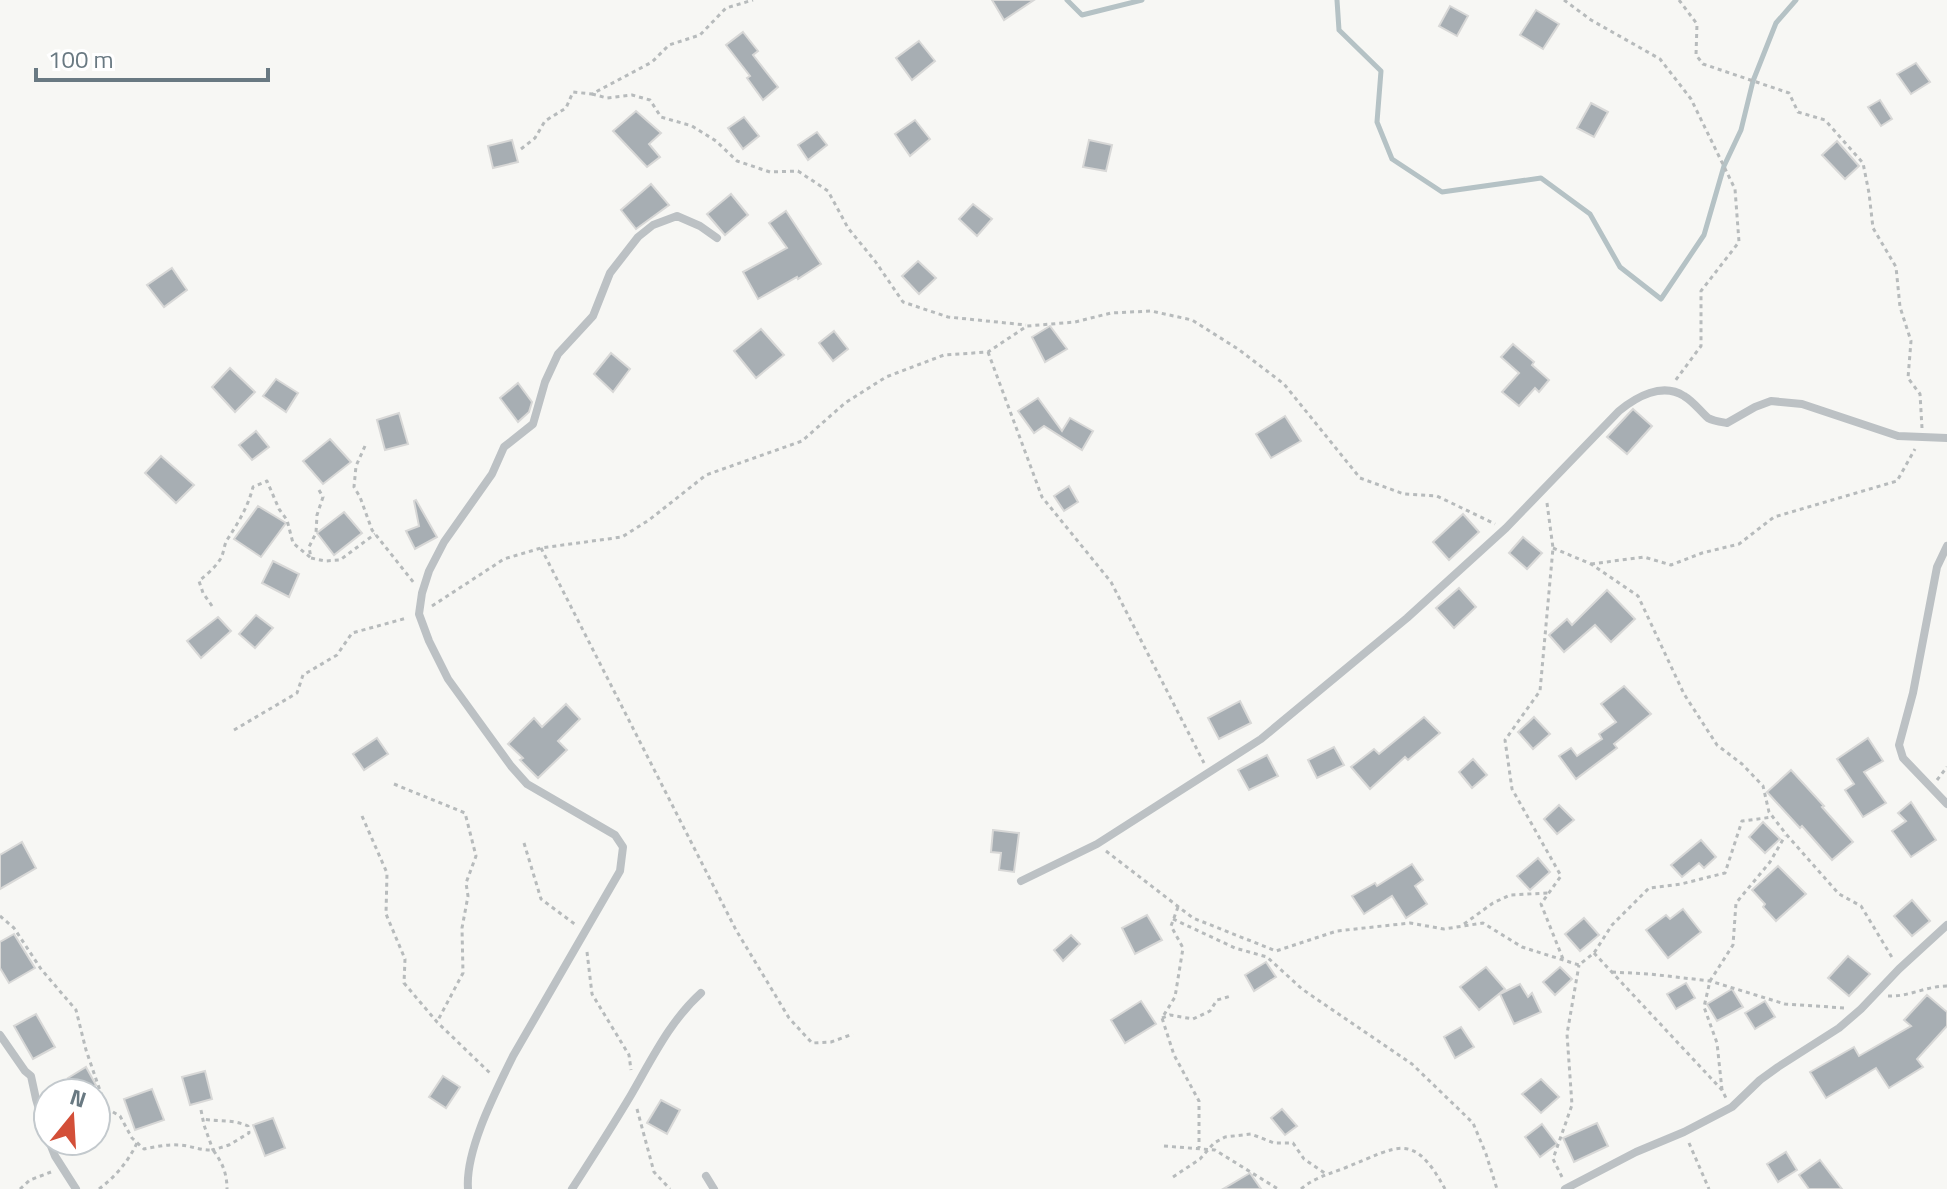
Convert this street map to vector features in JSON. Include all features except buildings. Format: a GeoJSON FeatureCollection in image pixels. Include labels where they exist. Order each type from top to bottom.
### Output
{"type":"FeatureCollection","features":[{"type":"Feature","properties":{"kind":"street"},"geometry":{"type":"LineString","coordinates":[[468,1189],[467,1177],[474,1147],[500,1083],[620,871],[623,847],[615,835],[527,784],[511,766],[448,679],[419,614],[422,596],[429,571],[444,542],[492,474],[504,447],[533,424],[545,382],[558,354],[593,316],[610,273],[638,237],[653,225],[677,216],[717,238]]}},
{"type":"Feature","properties":{"kind":"street"},"geometry":{"type":"LineString","coordinates":[[1021,881],[1097,844],[1261,739],[1407,618],[1506,528],[1619,411],[1637,397],[1668,390],[1682,394],[1710,419],[1727,423],[1771,401],[1802,404],[1898,436],[1947,438]]}},
{"type":"Feature","properties":{"kind":"street"},"geometry":{"type":"LineString","coordinates":[[1947,546],[1937,567],[1913,693],[1899,745],[1903,758],[1947,804]]}},
{"type":"Feature","properties":{"kind":"street"},"geometry":{"type":"LineString","coordinates":[[1566,1188],[1732,1107],[1760,1080],[1839,1028],[1947,925]]}},
{"type":"Feature","properties":{"kind":"street"},"geometry":{"type":"LineString","coordinates":[[572,1189],[674,1022],[701,993]]}},
{"type":"Feature","properties":{"kind":"street"},"geometry":{"type":"LineString","coordinates":[[0,1035],[32,1081]]}},
{"type":"Feature","properties":{"kind":"street"},"geometry":{"type":"LineString","coordinates":[[57,1157],[76,1189]]}},
{"type":"Feature","properties":{"kind":"street"},"geometry":{"type":"LineString","coordinates":[[706,1176],[714,1189]]}},
{"type":"Feature","properties":{"kind":"path"},"geometry":{"type":"LineString","coordinates":[[592,94],[652,62],[669,45],[700,35],[726,8],[753,0]]}},
{"type":"Feature","properties":{"kind":"path"},"geometry":{"type":"LineString","coordinates":[[1564,0],[1591,20],[1660,59],[1691,99],[1735,189],[1739,242],[1701,291],[1701,346],[1668,390]]}},
{"type":"Feature","properties":{"kind":"path"},"geometry":{"type":"LineString","coordinates":[[1591,564],[1644,557],[1671,565],[1739,544],[1774,517],[1897,481],[1922,436],[1920,394],[1908,378],[1911,341],[1900,307],[1896,267],[1873,228],[1863,163],[1825,120],[1798,112],[1789,93],[1703,64],[1696,55],[1697,24],[1679,0]]}},
{"type":"Feature","properties":{"kind":"path"},"geometry":{"type":"LineString","coordinates":[[521,149],[535,138],[545,121],[566,108],[573,92],[607,98],[632,95],[650,100],[661,117],[692,126],[716,141],[737,161],[770,172],[798,171],[828,191],[848,228],[903,302],[948,317],[1027,326],[1075,322],[1111,313],[1151,311],[1192,320],[1238,349],[1284,384],[1360,478],[1404,494],[1437,496],[1506,528]]}},
{"type":"Feature","properties":{"kind":"path"},"geometry":{"type":"LineString","coordinates":[[234,730],[297,693],[303,675],[337,655],[352,633],[419,614],[504,559],[541,548],[622,537],[706,475],[802,441],[845,403],[886,377],[944,355],[988,352],[1027,326]]}},
{"type":"Feature","properties":{"kind":"path"},"geometry":{"type":"LineString","coordinates":[[988,352],[1042,497],[1111,582],[1209,773]]}},
{"type":"Feature","properties":{"kind":"path"},"geometry":{"type":"LineString","coordinates":[[365,446],[356,466],[354,487],[372,530],[422,596]]}},
{"type":"Feature","properties":{"kind":"path"},"geometry":{"type":"LineString","coordinates":[[212,606],[199,581],[221,558],[225,544],[250,500],[253,487],[267,481],[287,520],[293,543],[311,558],[340,560],[375,534]]}},
{"type":"Feature","properties":{"kind":"path"},"geometry":{"type":"LineString","coordinates":[[1545,487],[1553,548],[1540,691],[1505,740],[1512,789],[1561,876],[1541,904],[1564,961]]}},
{"type":"Feature","properties":{"kind":"path"},"geometry":{"type":"LineString","coordinates":[[311,558],[309,547],[316,533],[317,515],[323,497],[319,490]]}},
{"type":"Feature","properties":{"kind":"path"},"geometry":{"type":"LineString","coordinates":[[541,548],[736,930],[789,1018],[812,1043],[831,1042],[853,1034]]}},
{"type":"Feature","properties":{"kind":"path"},"geometry":{"type":"LineString","coordinates":[[1553,548],[1591,564],[1638,596],[1684,694],[1717,745],[1742,764],[1763,786],[1769,812],[1839,894],[1861,906],[1899,969]]}},
{"type":"Feature","properties":{"kind":"path"},"geometry":{"type":"LineString","coordinates":[[394,784],[465,813],[476,856],[466,883],[468,896],[462,928],[463,973],[437,1022]]}},
{"type":"Feature","properties":{"kind":"path"},"geometry":{"type":"LineString","coordinates":[[362,816],[387,873],[386,914],[405,959],[404,983],[437,1022],[500,1083]]}},
{"type":"Feature","properties":{"kind":"path"},"geometry":{"type":"LineString","coordinates":[[1566,1188],[1553,1159],[1572,1105],[1567,1034],[1579,965],[1594,953],[1612,925],[1649,888],[1725,873],[1742,821],[1773,817]]}},
{"type":"Feature","properties":{"kind":"path"},"geometry":{"type":"LineString","coordinates":[[1722,1090],[1717,1043],[1704,1007],[1710,981],[1733,945],[1736,903],[1770,862],[1786,834]]}},
{"type":"Feature","properties":{"kind":"path"},"geometry":{"type":"LineString","coordinates":[[524,843],[541,899],[584,932],[592,994],[629,1055],[638,1118],[654,1172],[670,1189]]}},
{"type":"Feature","properties":{"kind":"path"},"geometry":{"type":"LineString","coordinates":[[1097,844],[1193,918],[1276,951],[1337,931],[1410,923],[1444,929],[1483,923],[1522,947],[1579,965]]}},
{"type":"Feature","properties":{"kind":"path"},"geometry":{"type":"LineString","coordinates":[[1461,926],[1510,895],[1549,893]]}},
{"type":"Feature","properties":{"kind":"path"},"geometry":{"type":"LineString","coordinates":[[1178,907],[1171,926],[1183,948],[1175,997],[1162,1018],[1174,1055],[1199,1101],[1199,1148]]}},
{"type":"Feature","properties":{"kind":"path"},"geometry":{"type":"LineString","coordinates":[[0,916],[14,928],[41,969],[76,1010],[106,1108],[120,1116],[132,1138],[144,1149],[175,1144],[205,1151],[229,1145],[249,1133],[248,1126],[236,1121],[203,1119]]}},
{"type":"Feature","properties":{"kind":"path"},"geometry":{"type":"LineString","coordinates":[[1173,919],[1224,943],[1267,957],[1302,989],[1412,1064],[1473,1123],[1497,1189]]}},
{"type":"Feature","properties":{"kind":"path"},"geometry":{"type":"LineString","coordinates":[[1594,953],[1722,1090],[1732,1107]]}},
{"type":"Feature","properties":{"kind":"path"},"geometry":{"type":"LineString","coordinates":[[1612,972],[1710,981],[1785,1004],[1861,1009]]}},
{"type":"Feature","properties":{"kind":"path"},"geometry":{"type":"LineString","coordinates":[[1874,996],[1902,996],[1933,986],[1947,986]]}},
{"type":"Feature","properties":{"kind":"path"},"geometry":{"type":"LineString","coordinates":[[1162,1018],[1170,1015],[1193,1019],[1210,1011],[1217,1000],[1231,996]]}},
{"type":"Feature","properties":{"kind":"path"},"geometry":{"type":"LineString","coordinates":[[201,1110],[213,1150],[227,1178],[227,1189]]}},
{"type":"Feature","properties":{"kind":"path"},"geometry":{"type":"LineString","coordinates":[[1684,1132],[1709,1189]]}},
{"type":"Feature","properties":{"kind":"path"},"geometry":{"type":"LineString","coordinates":[[1173,1177],[1225,1137],[1251,1134],[1274,1143],[1293,1143],[1304,1159],[1326,1174]]}},
{"type":"Feature","properties":{"kind":"path"},"geometry":{"type":"LineString","coordinates":[[99,1189],[113,1178],[137,1143]]}},
{"type":"Feature","properties":{"kind":"path"},"geometry":{"type":"LineString","coordinates":[[1164,1146],[1215,1150],[1278,1189]]}},
{"type":"Feature","properties":{"kind":"path"},"geometry":{"type":"LineString","coordinates":[[1301,1189],[1326,1174],[1402,1147],[1427,1160],[1445,1189]]}},
{"type":"Feature","properties":{"kind":"path"},"geometry":{"type":"LineString","coordinates":[[20,1189],[30,1180],[62,1166]]}},
{"type":"Feature","properties":{"kind":"path"},"geometry":{"type":"LineString","coordinates":[[108,1189],[113,1178]]}},
{"type":"Feature","properties":{"kind":"waterway"},"geometry":{"type":"LineString","coordinates":[[1067,0],[1082,15],[1142,0]]}},
{"type":"Feature","properties":{"kind":"waterway"},"geometry":{"type":"LineString","coordinates":[[1337,0],[1339,30],[1381,71],[1377,122],[1392,159],[1442,192],[1541,178],[1590,214],[1620,267],[1661,299],[1704,235],[1724,166],[1741,130],[1753,81],[1776,23],[1796,0]]}}]}
